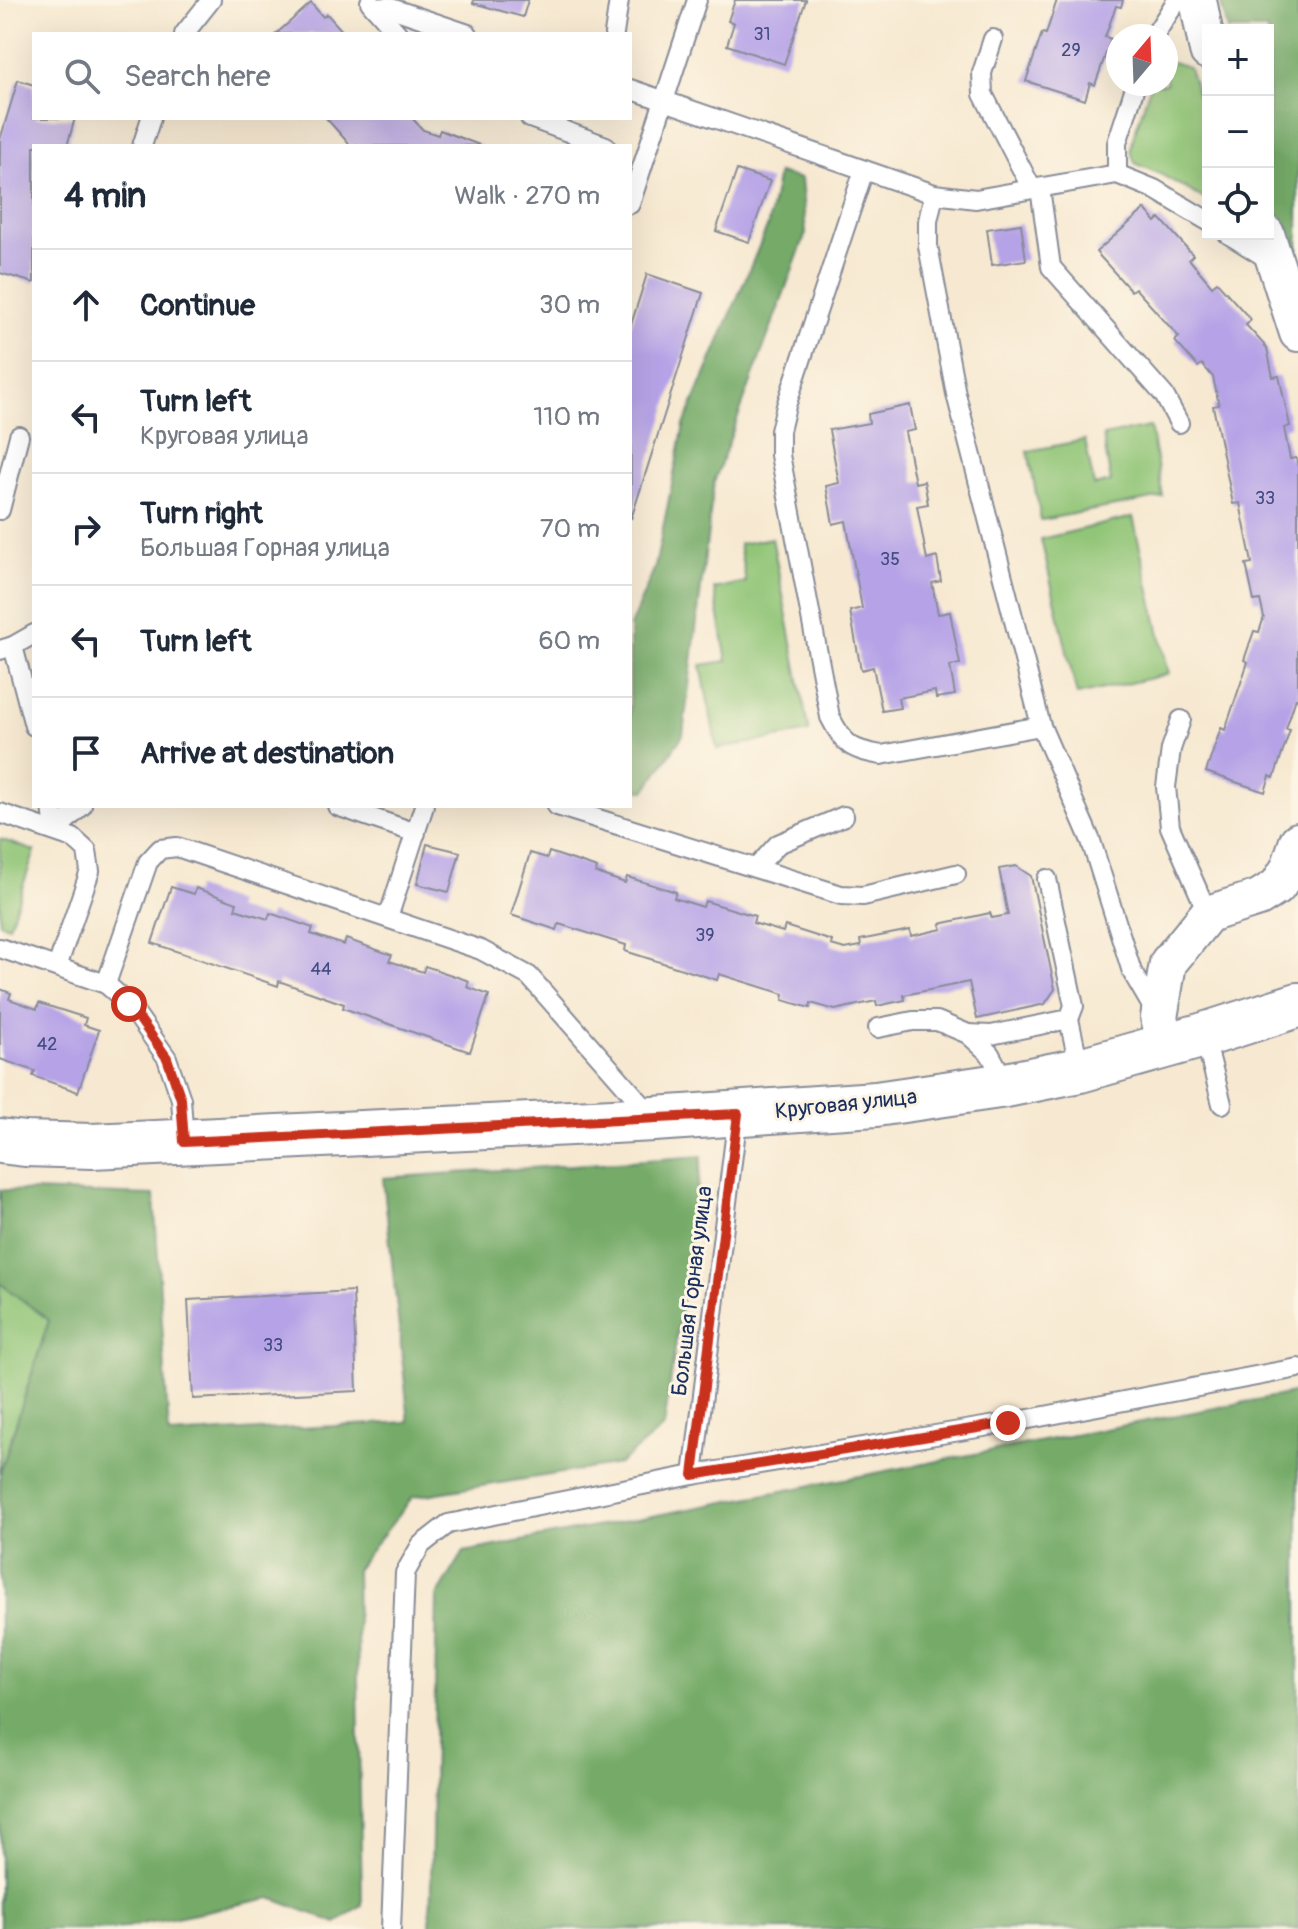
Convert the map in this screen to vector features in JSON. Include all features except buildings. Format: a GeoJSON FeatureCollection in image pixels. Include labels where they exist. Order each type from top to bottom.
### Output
{"type":"FeatureCollection","features":[{"type":"Feature","properties":{"kind":"street"},"geometry":{"type":"LineString","coordinates":[[1198,0],[1203,24]]}},
{"type":"Feature","properties":{"kind":"street"},"geometry":{"type":"LineString","coordinates":[[1271,249],[1298,333]]}},
{"type":"Feature","properties":{"kind":"street"},"geometry":{"type":"LineString","coordinates":[[1177,1033],[1168,963],[1208,914],[1259,898],[1278,886],[1289,868],[1298,841]]}},
{"type":"Feature","properties":{"kind":"street","name":"Круговая улица"},"geometry":{"type":"LineString","coordinates":[[0,1141],[92,1146],[654,1119],[876,1104],[1006,1085],[1080,1070],[1177,1033],[1298,1005]]}},
{"type":"Feature","properties":{"kind":"lane"},"geometry":{"type":"LineString","coordinates":[[186,32],[211,0]]}},
{"type":"Feature","properties":{"kind":"lane"},"geometry":{"type":"LineString","coordinates":[[423,19],[428,0]]}},
{"type":"Feature","properties":{"kind":"lane"},"geometry":{"type":"LineString","coordinates":[[614,32],[619,0]]}},
{"type":"Feature","properties":{"kind":"lane"},"geometry":{"type":"LineString","coordinates":[[632,198],[697,0]]}},
{"type":"Feature","properties":{"kind":"lane"},"geometry":{"type":"LineString","coordinates":[[1162,24],[1177,0]]}},
{"type":"Feature","properties":{"kind":"lane"},"geometry":{"type":"LineString","coordinates":[[372,4],[462,32]]}},
{"type":"Feature","properties":{"kind":"lane"},"geometry":{"type":"LineString","coordinates":[[372,4],[396,32]]}},
{"type":"Feature","properties":{"kind":"lane"},"geometry":{"type":"LineString","coordinates":[[993,39],[982,73],[983,94],[1036,189],[1051,267],[1164,395],[1179,423]]}},
{"type":"Feature","properties":{"kind":"lane"},"geometry":{"type":"LineString","coordinates":[[632,90],[934,194],[976,199],[1117,174],[1154,189],[1202,217]]}},
{"type":"Feature","properties":{"kind":"lane"},"geometry":{"type":"LineString","coordinates":[[1117,174],[1117,143],[1132,96]]}},
{"type":"Feature","properties":{"kind":"lane"},"geometry":{"type":"LineString","coordinates":[[143,144],[150,120]]}},
{"type":"Feature","properties":{"kind":"lane"},"geometry":{"type":"LineString","coordinates":[[535,120],[601,144]]}},
{"type":"Feature","properties":{"kind":"lane"},"geometry":{"type":"LineString","coordinates":[[864,170],[780,431],[780,455],[830,717],[840,738],[859,751],[881,755],[1041,726]]}},
{"type":"Feature","properties":{"kind":"lane"},"geometry":{"type":"LineString","coordinates":[[934,194],[928,221],[928,246],[956,394],[1041,726],[1091,841],[1132,972],[1177,1033],[1222,1104]]}},
{"type":"Feature","properties":{"kind":"lane"},"geometry":{"type":"LineString","coordinates":[[1245,240],[1271,249]]}},
{"type":"Feature","properties":{"kind":"lane"},"geometry":{"type":"LineString","coordinates":[[0,510],[19,436]]}},
{"type":"Feature","properties":{"kind":"lane"},"geometry":{"type":"LineString","coordinates":[[32,635],[6,648],[32,720]]}},
{"type":"Feature","properties":{"kind":"lane"},"geometry":{"type":"LineString","coordinates":[[1181,720],[1171,749],[1166,787],[1170,827],[1208,914]]}},
{"type":"Feature","properties":{"kind":"lane"},"geometry":{"type":"LineString","coordinates":[[52,808],[55,831]]}},
{"type":"Feature","properties":{"kind":"lane"},"geometry":{"type":"LineString","coordinates":[[55,831],[80,808]]}},
{"type":"Feature","properties":{"kind":"lane"},"geometry":{"type":"LineString","coordinates":[[343,808],[416,833]]}},
{"type":"Feature","properties":{"kind":"lane"},"geometry":{"type":"LineString","coordinates":[[388,918],[423,808]]}},
{"type":"Feature","properties":{"kind":"lane"},"geometry":{"type":"LineString","coordinates":[[563,808],[841,895],[863,896],[956,874]]}},
{"type":"Feature","properties":{"kind":"lane"},"geometry":{"type":"LineString","coordinates":[[0,813],[73,838],[87,851],[90,871],[57,967]]}},
{"type":"Feature","properties":{"kind":"lane"},"geometry":{"type":"LineString","coordinates":[[756,868],[778,844],[844,816]]}},
{"type":"Feature","properties":{"kind":"lane"},"geometry":{"type":"LineString","coordinates":[[106,984],[148,862],[160,849],[177,847],[481,950],[529,976],[654,1119]]}},
{"type":"Feature","properties":{"kind":"lane"},"geometry":{"type":"LineString","coordinates":[[1047,879],[1074,1006],[1069,1019],[1080,1070]]}},
{"type":"Feature","properties":{"kind":"lane"},"geometry":{"type":"LineString","coordinates":[[0,948],[106,984],[129,1004],[167,1058],[181,1099],[184,1142]]}},
{"type":"Feature","properties":{"kind":"lane"},"geometry":{"type":"LineString","coordinates":[[968,1034],[991,1035],[1069,1019]]}},
{"type":"Feature","properties":{"kind":"lane"},"geometry":{"type":"LineString","coordinates":[[878,1028],[913,1021],[937,1021],[968,1034],[990,1054],[1006,1085]]}},
{"type":"Feature","properties":{"kind":"lane","name":"Большая Горная улица"},"geometry":{"type":"LineString","coordinates":[[693,1475],[738,1114]]}},
{"type":"Feature","properties":{"kind":"lane"},"geometry":{"type":"LineString","coordinates":[[391,1929],[405,1573],[421,1545],[448,1524],[693,1475],[1008,1423],[1298,1368]]}},
{"type":"Feature","properties":{"kind":"green space"},"geometry":{"type":"Polygon","coordinates":[[[1220,0],[1298,0],[1298,292],[1274,206],[1274,24],[1226,24],[1220,0]]]}},
{"type":"Feature","properties":{"kind":"green space"},"geometry":{"type":"Polygon","coordinates":[[[1178,64],[1189,68],[1202,109],[1202,198],[1135,163],[1131,152],[1147,96],[1178,96],[1178,64]]]}},
{"type":"Feature","properties":{"kind":"green space"},"geometry":{"type":"Polygon","coordinates":[[[778,173],[801,179],[806,233],[714,482],[683,735],[645,791],[632,788],[632,621],[655,567],[684,425],[768,225],[778,173]]]}},
{"type":"Feature","properties":{"kind":"green space"},"geometry":{"type":"Polygon","coordinates":[[[1150,427],[1163,497],[1041,520],[1028,451],[1085,440],[1094,486],[1111,482],[1103,436],[1150,427]]]}},
{"type":"Feature","properties":{"kind":"green space"},"geometry":{"type":"Polygon","coordinates":[[[1133,517],[1169,674],[1077,695],[1041,539],[1133,517]]]}},
{"type":"Feature","properties":{"kind":"green space"},"geometry":{"type":"Polygon","coordinates":[[[772,538],[809,732],[717,749],[701,665],[727,661],[714,589],[746,582],[739,544],[772,538]]]}},
{"type":"Feature","properties":{"kind":"green space"},"geometry":{"type":"Polygon","coordinates":[[[0,839],[35,851],[9,926],[0,923],[0,839]]]}},
{"type":"Feature","properties":{"kind":"green space"},"geometry":{"type":"Polygon","coordinates":[[[702,1156],[664,1427],[619,1464],[413,1497],[356,1569],[362,1905],[336,1923],[271,1898],[116,1929],[0,1929],[0,1474],[49,1320],[0,1283],[0,1190],[154,1195],[169,1435],[409,1422],[383,1178],[702,1156]]]}},
{"type":"Feature","properties":{"kind":"green space"},"geometry":{"type":"Polygon","coordinates":[[[0,1283],[49,1320],[0,1474],[0,1283]]]}},
{"type":"Feature","properties":{"kind":"green space"},"geometry":{"type":"Polygon","coordinates":[[[1298,1392],[1298,1929],[430,1929],[437,1596],[464,1552],[1298,1392]]]}},
{"type":"Feature","properties":{"kind":"route"},"geometry":{"type":"LineString","coordinates":[[129,1004],[167,1058],[181,1099],[184,1142],[738,1114],[693,1475],[1008,1423]]}}]}
